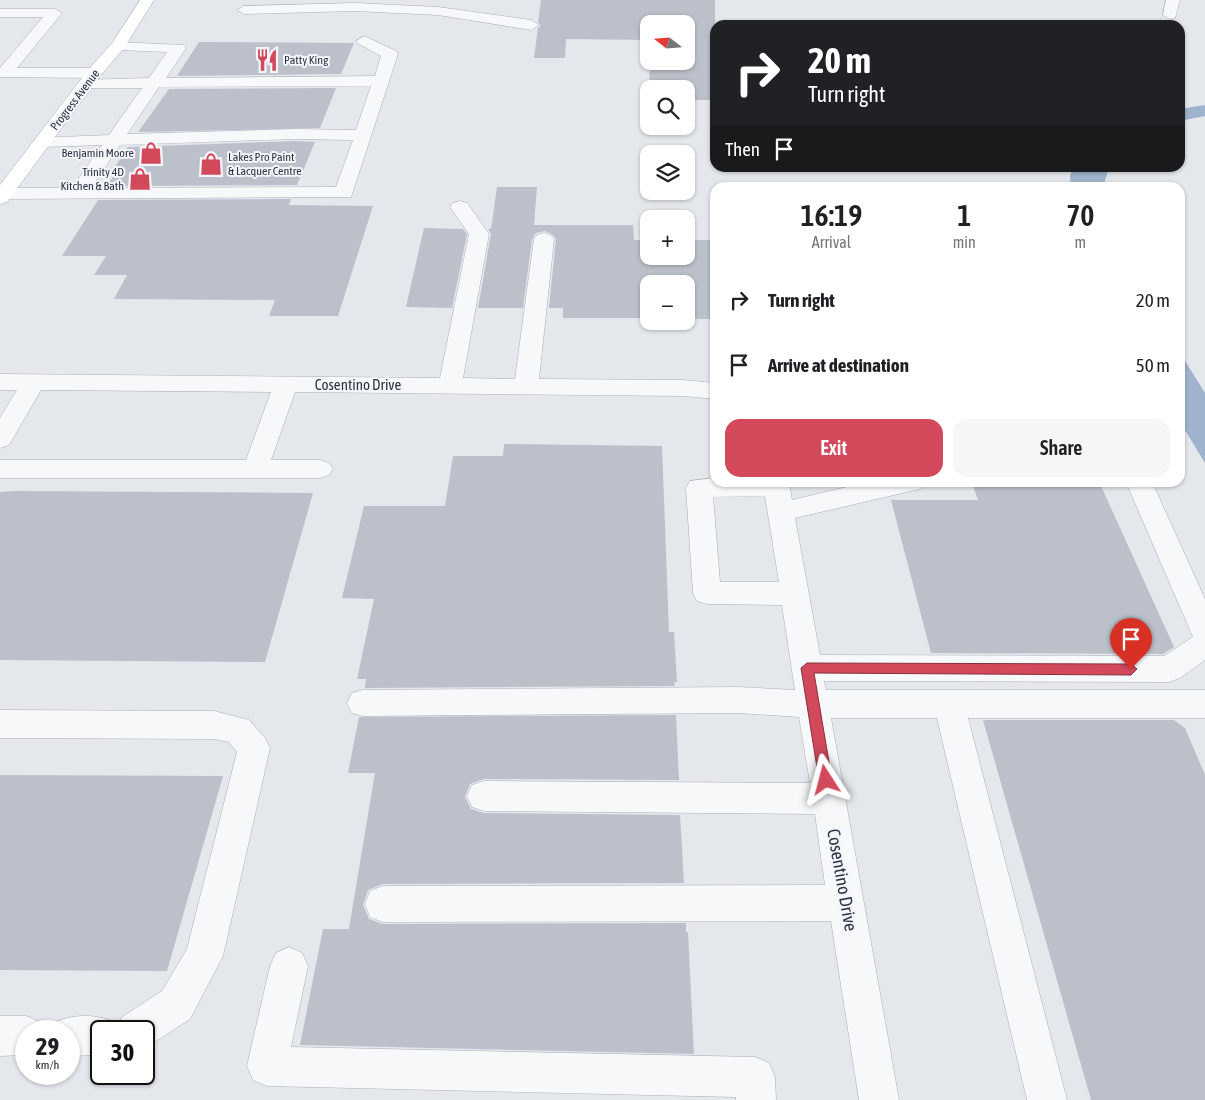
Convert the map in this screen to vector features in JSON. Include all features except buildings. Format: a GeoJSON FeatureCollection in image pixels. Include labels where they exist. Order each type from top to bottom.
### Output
{"type":"FeatureCollection","features":[{"type":"Feature","properties":{"kind":"main road","name":"Progress Avenue"},"geometry":{"type":"LineString","coordinates":[[1,196],[90,78],[119,45],[147,0]]}},
{"type":"Feature","properties":{"kind":"street"},"geometry":{"type":"LineString","coordinates":[[244,10],[357,3],[531,25]]}},
{"type":"Feature","properties":{"kind":"street"},"geometry":{"type":"LineString","coordinates":[[0,13],[56,13],[2,74]]}},
{"type":"Feature","properties":{"kind":"street"},"geometry":{"type":"LineString","coordinates":[[1,196],[344,193],[390,54],[364,42]]}},
{"type":"Feature","properties":{"kind":"street"},"geometry":{"type":"LineString","coordinates":[[77,194],[178,48],[119,45]]}},
{"type":"Feature","properties":{"kind":"street"},"geometry":{"type":"LineString","coordinates":[[2,74],[155,82],[381,81]]}},
{"type":"Feature","properties":{"kind":"street"},"geometry":{"type":"LineString","coordinates":[[43,142],[364,135]]}},
{"type":"Feature","properties":{"kind":"street"},"geometry":{"type":"LineString","coordinates":[[450,386],[479,234],[460,207]]}},
{"type":"Feature","properties":{"kind":"street"},"geometry":{"type":"LineString","coordinates":[[526,386],[544,239]]}},
{"type":"Feature","properties":{"kind":"street","name":"Cosentino Drive"},"geometry":{"type":"LineString","coordinates":[[0,382],[526,386],[710,390]]}},
{"type":"Feature","properties":{"kind":"street"},"geometry":{"type":"LineString","coordinates":[[0,439],[34,382]]}},
{"type":"Feature","properties":{"kind":"street"},"geometry":{"type":"LineString","coordinates":[[255,469],[286,384]]}},
{"type":"Feature","properties":{"kind":"street"},"geometry":{"type":"LineString","coordinates":[[0,469],[320,469]]}},
{"type":"Feature","properties":{"kind":"street"},"geometry":{"type":"LineString","coordinates":[[795,594],[707,593],[698,488],[777,494],[855,487]]}},
{"type":"Feature","properties":{"kind":"street"},"geometry":{"type":"LineString","coordinates":[[1141,487],[1205,632]]}},
{"type":"Feature","properties":{"kind":"street","name":"Cosentino Drive"},"geometry":{"type":"LineString","coordinates":[[777,494],[879,1100]]}},
{"type":"Feature","properties":{"kind":"street"},"geometry":{"type":"LineString","coordinates":[[807,668],[1169,669],[1205,644]]}},
{"type":"Feature","properties":{"kind":"street"},"geometry":{"type":"LineString","coordinates":[[363,704],[738,700],[813,704],[1205,704]]}},
{"type":"Feature","properties":{"kind":"street"},"geometry":{"type":"LineString","coordinates":[[949,704],[1047,1100]]}},
{"type":"Feature","properties":{"kind":"street"},"geometry":{"type":"LineString","coordinates":[[0,724],[214,725],[238,730],[254,748],[204,956],[176,1005],[153,1020]]}},
{"type":"Feature","properties":{"kind":"street"},"geometry":{"type":"LineString","coordinates":[[484,796],[829,798]]}},
{"type":"Feature","properties":{"kind":"street"},"geometry":{"type":"LineString","coordinates":[[383,904],[846,903]]}},
{"type":"Feature","properties":{"kind":"street"},"geometry":{"type":"LineString","coordinates":[[289,966],[267,1066],[755,1077],[756,1100]]}},
{"type":"Feature","properties":{"kind":"street"},"geometry":{"type":"LineString","coordinates":[[0,1036],[15,1036]]}},
{"type":"Feature","properties":{"kind":"water"},"geometry":{"type":"Polygon","coordinates":[[[1205,105],[1205,116],[1185,120],[1185,108],[1205,105]]]}},
{"type":"Feature","properties":{"kind":"water"},"geometry":{"type":"Polygon","coordinates":[[[1072,172],[1108,172],[1105,182],[1071,182],[1072,172]]]}},
{"type":"Feature","properties":{"kind":"water"},"geometry":{"type":"Polygon","coordinates":[[[1185,361],[1205,393],[1205,463],[1185,430],[1185,361]]]}},
{"type":"Feature","properties":{"kind":"place","name":"Patty King"},"geometry":{"type":"Point","coordinates":[267,60]}},
{"type":"Feature","properties":{"kind":"place","name":"Benjamin Moore"},"geometry":{"type":"Point","coordinates":[151,153]}},
{"type":"Feature","properties":{"kind":"place","name":"Lakes Pro Paint & Lacquer Centre"},"geometry":{"type":"Point","coordinates":[211,164]}},
{"type":"Feature","properties":{"kind":"place","name":"Trinity 4D Kitchen & Bath"},"geometry":{"type":"Point","coordinates":[140,179]}},
{"type":"Feature","properties":{"kind":"route"},"geometry":{"type":"LineString","coordinates":[[826,780],[807,668],[1131,669]]}}]}
